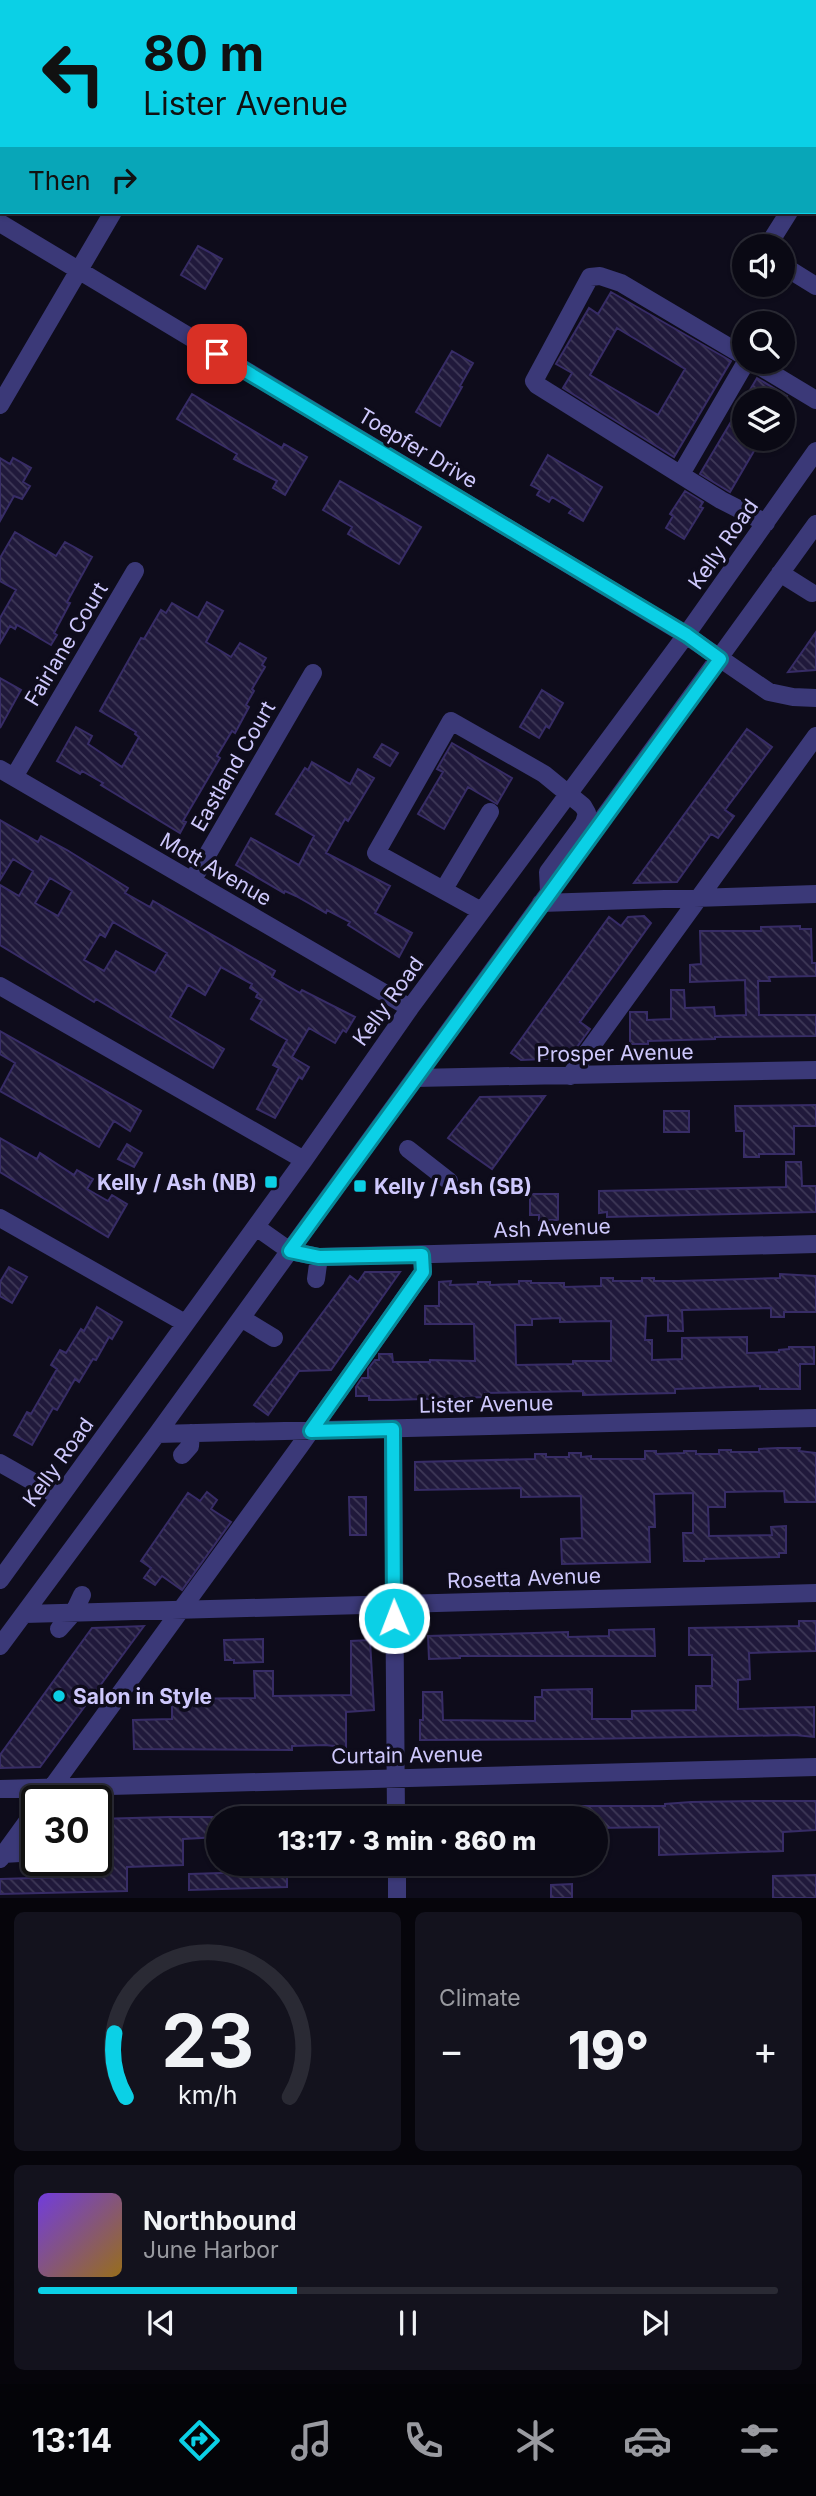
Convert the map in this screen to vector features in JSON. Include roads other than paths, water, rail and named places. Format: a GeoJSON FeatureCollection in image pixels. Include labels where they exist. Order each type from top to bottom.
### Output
{"type":"FeatureCollection","features":[{"type":"Feature","properties":{"kind":"street"},"geometry":{"type":"LineString","coordinates":[[0,405],[112,214]]}},
{"type":"Feature","properties":{"kind":"street"},"geometry":{"type":"LineString","coordinates":[[775,234],[788,214]]}},
{"type":"Feature","properties":{"kind":"street","name":"Toepfer Drive"},"geometry":{"type":"LineString","coordinates":[[0,223],[687,635],[769,692],[816,698]]}},
{"type":"Feature","properties":{"kind":"street"},"geometry":{"type":"LineString","coordinates":[[795,273],[816,286]]}},
{"type":"Feature","properties":{"kind":"street"},"geometry":{"type":"LineString","coordinates":[[732,349],[621,283],[600,276],[590,277],[534,381],[721,500],[766,523]]}},
{"type":"Feature","properties":{"kind":"street"},"geometry":{"type":"LineString","coordinates":[[681,474],[739,374]]}},
{"type":"Feature","properties":{"kind":"street"},"geometry":{"type":"LineString","coordinates":[[773,374],[816,400]]}},
{"type":"Feature","properties":{"kind":"street","name":"Kelly Road"},"geometry":{"type":"LineString","coordinates":[[0,1580],[256,1227],[410,1008],[687,635],[816,451]]}},
{"type":"Feature","properties":{"kind":"street"},"geometry":{"type":"LineString","coordinates":[[0,1646],[157,1434],[816,524]]}},
{"type":"Feature","properties":{"kind":"street","name":"Fairlane Court"},"geometry":{"type":"LineString","coordinates":[[7,773],[135,571]]}},
{"type":"Feature","properties":{"kind":"street"},"geometry":{"type":"LineString","coordinates":[[780,573],[812,593]]}},
{"type":"Feature","properties":{"kind":"street","name":"Eastland Court"},"geometry":{"type":"LineString","coordinates":[[192,881],[313,673]]}},
{"type":"Feature","properties":{"kind":"street"},"geometry":{"type":"LineString","coordinates":[[481,911],[376,853],[451,721],[544,774],[583,806],[587,813],[587,818],[548,873],[545,897]]}},
{"type":"Feature","properties":{"kind":"street"},"geometry":{"type":"LineString","coordinates":[[570,1076],[816,736]]}},
{"type":"Feature","properties":{"kind":"street","name":"Mott Avenue"},"geometry":{"type":"LineString","coordinates":[[7,773],[410,1008]]}},
{"type":"Feature","properties":{"kind":"street"},"geometry":{"type":"LineString","coordinates":[[444,889],[490,812]]}},
{"type":"Feature","properties":{"kind":"street"},"geometry":{"type":"LineString","coordinates":[[545,897],[698,898],[816,894]]}},
{"type":"Feature","properties":{"kind":"street"},"geometry":{"type":"LineString","coordinates":[[0,986],[304,1160]]}},
{"type":"Feature","properties":{"kind":"street","name":"Prosper Avenue"},"geometry":{"type":"LineString","coordinates":[[415,1079],[816,1070]]}},
{"type":"Feature","properties":{"kind":"street"},"geometry":{"type":"LineString","coordinates":[[408,1149],[449,1181]]}},
{"type":"Feature","properties":{"kind":"street"},"geometry":{"type":"LineString","coordinates":[[0,1217],[185,1323]]}},
{"type":"Feature","properties":{"kind":"street"},"geometry":{"type":"LineString","coordinates":[[256,1227],[290,1251]]}},
{"type":"Feature","properties":{"kind":"street","name":"Ash Avenue"},"geometry":{"type":"LineString","coordinates":[[290,1251],[319,1257],[816,1244]]}},
{"type":"Feature","properties":{"kind":"street"},"geometry":{"type":"LineString","coordinates":[[54,1785],[183,1609],[423,1272],[422,1255]]}},
{"type":"Feature","properties":{"kind":"street"},"geometry":{"type":"LineString","coordinates":[[316,1279],[319,1257]]}},
{"type":"Feature","properties":{"kind":"street"},"geometry":{"type":"LineString","coordinates":[[241,1318],[274,1338]]}},
{"type":"Feature","properties":{"kind":"street","name":"Lister Avenue"},"geometry":{"type":"LineString","coordinates":[[157,1434],[816,1418]]}},
{"type":"Feature","properties":{"kind":"street"},"geometry":{"type":"LineString","coordinates":[[393,1429],[396,1806]]}},
{"type":"Feature","properties":{"kind":"street"},"geometry":{"type":"LineString","coordinates":[[182,1455],[190,1446],[191,1433]]}},
{"type":"Feature","properties":{"kind":"street"},"geometry":{"type":"LineString","coordinates":[[0,1463],[60,1497]]}},
{"type":"Feature","properties":{"kind":"street","name":"Rosetta Avenue"},"geometry":{"type":"LineString","coordinates":[[24,1614],[816,1593]]}},
{"type":"Feature","properties":{"kind":"street"},"geometry":{"type":"LineString","coordinates":[[60,1629],[74,1612],[82,1595]]}},
{"type":"Feature","properties":{"kind":"street","name":"Curtain Avenue"},"geometry":{"type":"LineString","coordinates":[[112,1791],[396,1778],[816,1768]]}},
{"type":"Feature","properties":{"kind":"street","name":"Curtain Avenue"},"geometry":{"type":"LineString","coordinates":[[0,1789],[21,1791]]}},
{"type":"Feature","properties":{"kind":"street"},"geometry":{"type":"LineString","coordinates":[[2,1856],[21,1830]]}},
{"type":"Feature","properties":{"kind":"street"},"geometry":{"type":"LineString","coordinates":[[2,1856],[21,1854]]}},
{"type":"Feature","properties":{"kind":"street"},"geometry":{"type":"LineString","coordinates":[[397,1876],[397,1898]]}},
{"type":"Feature","properties":{"kind":"place","name":"Kelly / Ash (NB)"},"geometry":{"type":"Point","coordinates":[271,1182]}},
{"type":"Feature","properties":{"kind":"place","name":"Kelly / Ash (SB)"},"geometry":{"type":"Point","coordinates":[360,1186]}},
{"type":"Feature","properties":{"kind":"place","name":"Salon in Style"},"geometry":{"type":"Point","coordinates":[59,1696]}}]}
